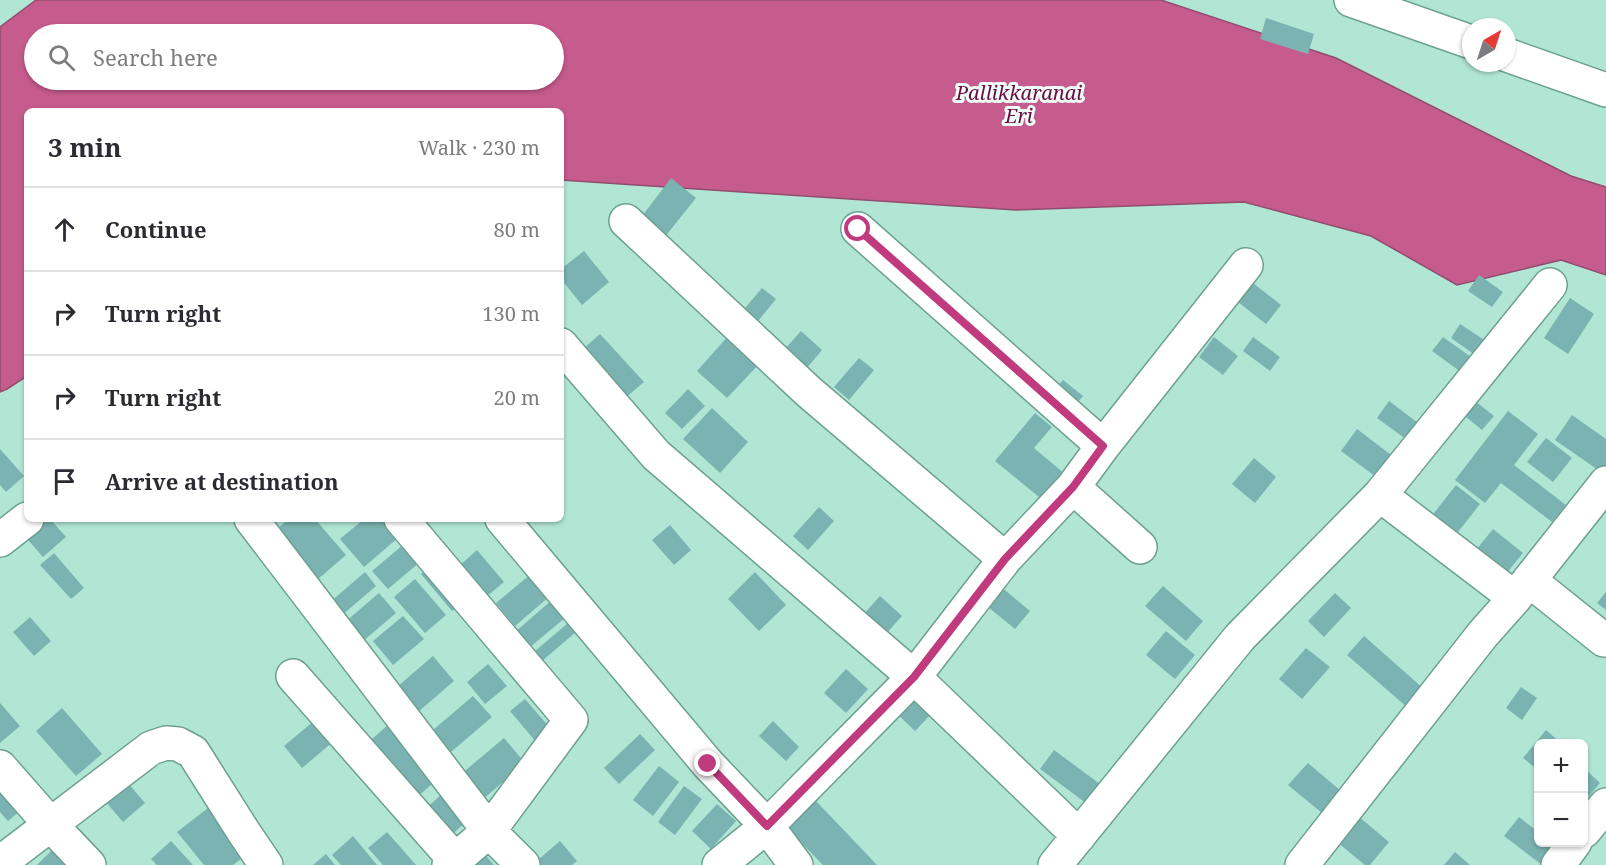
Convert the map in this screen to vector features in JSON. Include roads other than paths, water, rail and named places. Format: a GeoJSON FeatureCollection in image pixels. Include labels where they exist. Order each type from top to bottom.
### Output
{"type":"FeatureCollection","features":[{"type":"Feature","properties":{"kind":"street"},"geometry":{"type":"LineString","coordinates":[[1351,0],[1462,39]]}},
{"type":"Feature","properties":{"kind":"street"},"geometry":{"type":"LineString","coordinates":[[1516,58],[1606,90]]}},
{"type":"Feature","properties":{"kind":"street"},"geometry":{"type":"LineString","coordinates":[[626,221],[809,392],[1005,559]]}},
{"type":"Feature","properties":{"kind":"street"},"geometry":{"type":"LineString","coordinates":[[858,229],[1103,446]]}},
{"type":"Feature","properties":{"kind":"street"},"geometry":{"type":"LineString","coordinates":[[718,865],[767,826],[914,677],[1005,559],[1073,487],[1246,265]]}},
{"type":"Feature","properties":{"kind":"street"},"geometry":{"type":"LineString","coordinates":[[1055,865],[1240,637],[1380,495],[1550,285]]}},
{"type":"Feature","properties":{"kind":"street"},"geometry":{"type":"LineString","coordinates":[[564,348],[656,455],[914,677],[1079,836]]}},
{"type":"Feature","properties":{"kind":"street"},"geometry":{"type":"LineString","coordinates":[[1302,865],[1483,634],[1522,589],[1606,483]]}},
{"type":"Feature","properties":{"kind":"street"},"geometry":{"type":"LineString","coordinates":[[1073,487],[1140,548]]}},
{"type":"Feature","properties":{"kind":"street"},"geometry":{"type":"LineString","coordinates":[[1380,495],[1604,640]]}},
{"type":"Feature","properties":{"kind":"street"},"geometry":{"type":"LineString","coordinates":[[0,540],[24,521]]}},
{"type":"Feature","properties":{"kind":"street"},"geometry":{"type":"LineString","coordinates":[[253,522],[489,831],[523,865]]}},
{"type":"Feature","properties":{"kind":"street"},"geometry":{"type":"LineString","coordinates":[[293,676],[452,862],[489,831],[571,720],[403,522]]}},
{"type":"Feature","properties":{"kind":"street"},"geometry":{"type":"LineString","coordinates":[[505,522],[708,764],[767,826],[796,865]]}},
{"type":"Feature","properties":{"kind":"street"},"geometry":{"type":"LineString","coordinates":[[0,863],[151,748],[166,743],[178,744],[193,752],[266,865]]}},
{"type":"Feature","properties":{"kind":"street"},"geometry":{"type":"LineString","coordinates":[[0,767],[90,865]]}},
{"type":"Feature","properties":{"kind":"street"},"geometry":{"type":"LineString","coordinates":[[1588,826],[1606,805]]}},
{"type":"Feature","properties":{"kind":"street"},"geometry":{"type":"LineString","coordinates":[[1558,865],[1572,847]]}},
{"type":"Feature","properties":{"kind":"water","name":"Pallikkaranai Eri"},"geometry":{"type":"Polygon","coordinates":[[[36,0],[1161,0],[1336,58],[1571,176],[1606,187],[1606,275],[1561,260],[1457,285],[1371,236],[1244,202],[1016,210],[564,180],[564,108],[24,108],[24,378],[0,392],[0,27],[36,0]]]}}]}
